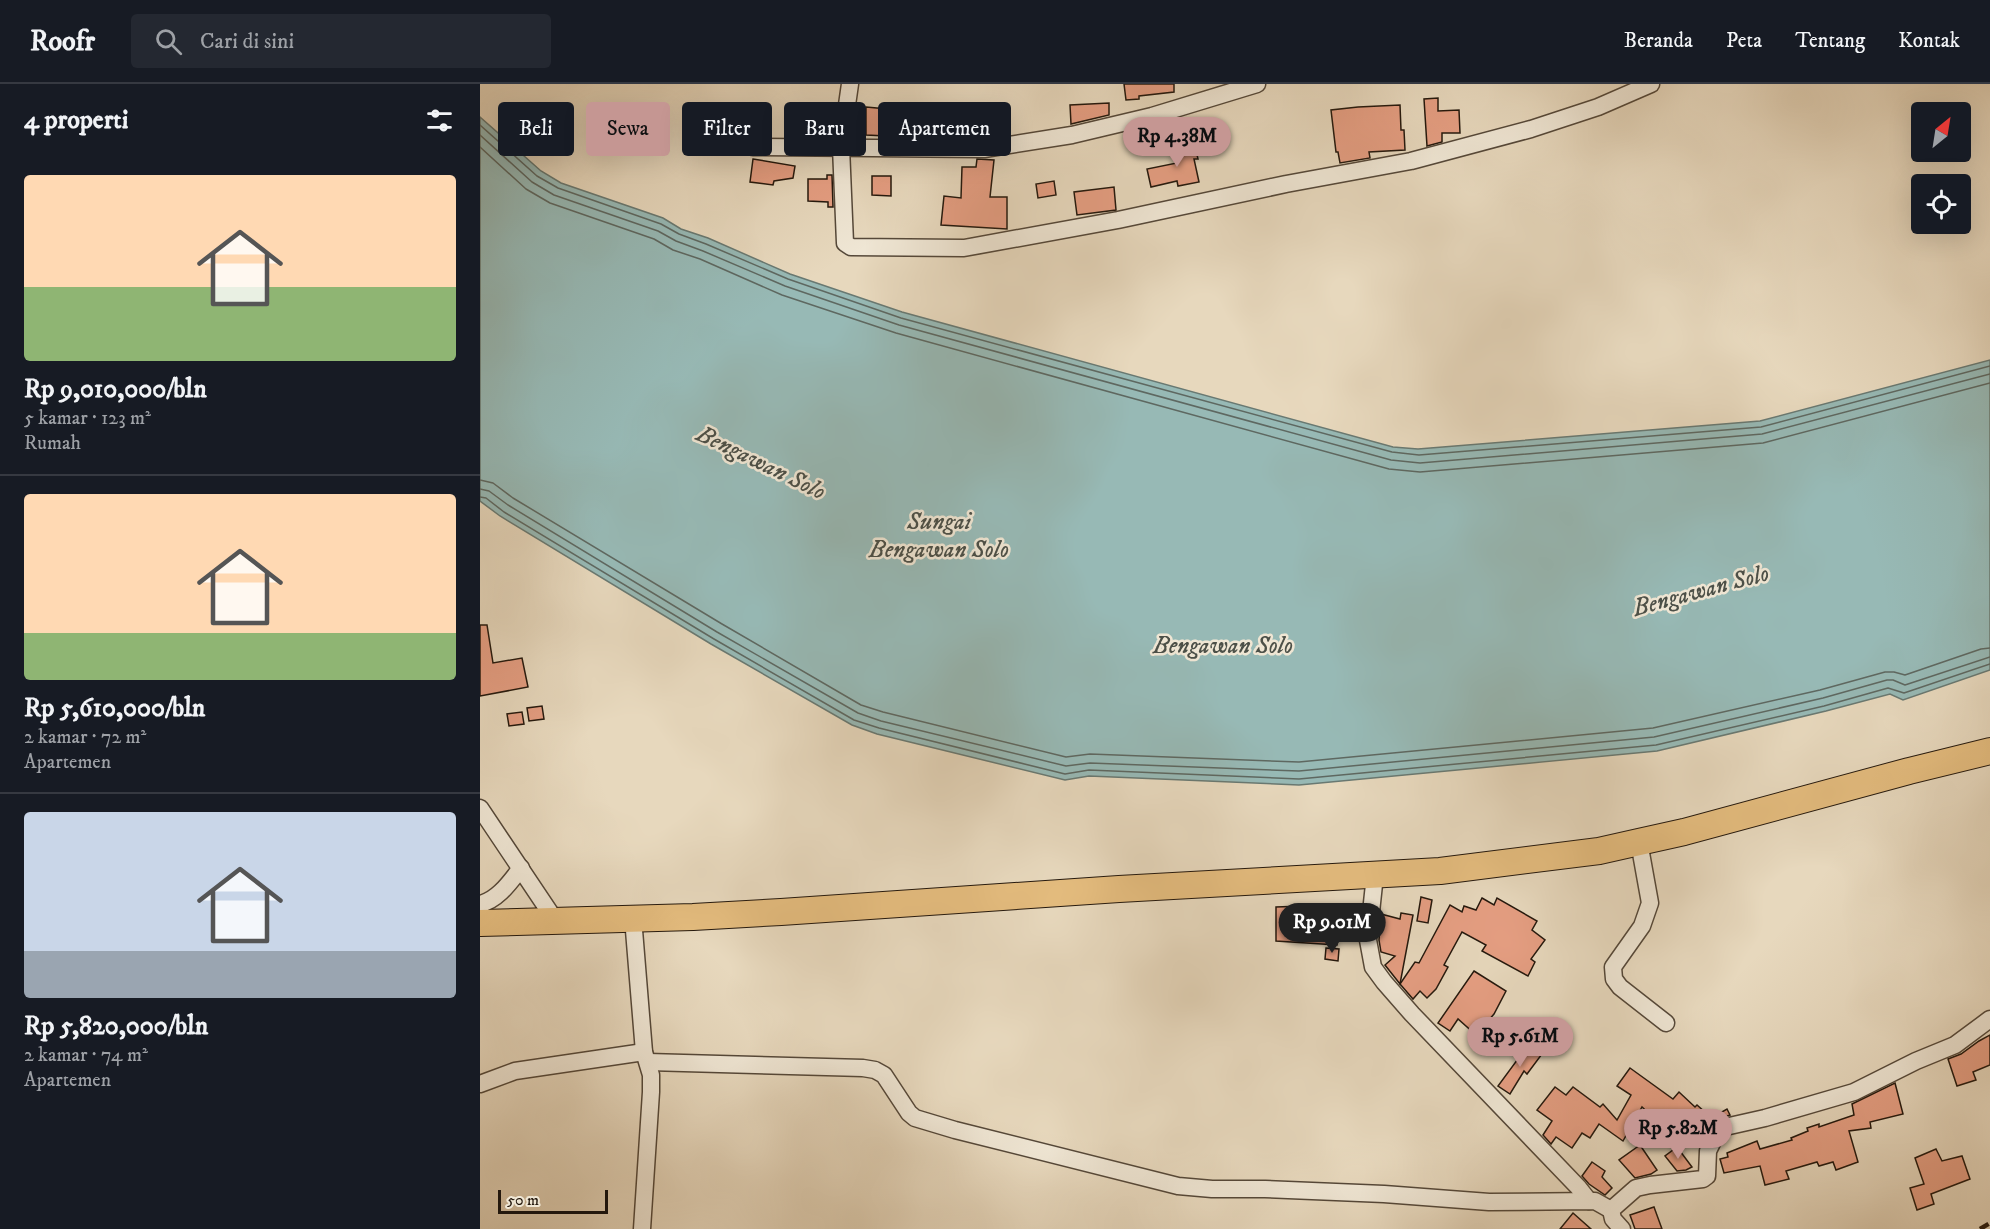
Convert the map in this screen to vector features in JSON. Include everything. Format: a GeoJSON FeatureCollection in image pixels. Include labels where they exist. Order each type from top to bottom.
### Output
{"type":"FeatureCollection","features":[{"type":"Feature","properties":{"kind":"highway"},"geometry":{"type":"LineString","coordinates":[[480,923],[781,912],[1119,889],[1440,871],[1599,851],[1684,832],[1990,751]]}},
{"type":"Feature","properties":{"kind":"street"},"geometry":{"type":"LineString","coordinates":[[847,102],[850,84]]}},
{"type":"Feature","properties":{"kind":"street"},"geometry":{"type":"LineString","coordinates":[[866,147],[984,148],[1072,135],[1152,116],[1257,84]]}},
{"type":"Feature","properties":{"kind":"street"},"geometry":{"type":"LineString","coordinates":[[841,156],[845,242],[847,245],[964,248],[1118,220],[1286,184],[1411,161],[1531,129],[1598,107],[1629,89],[1651,84]]}},
{"type":"Feature","properties":{"kind":"street"},"geometry":{"type":"LineString","coordinates":[[480,808],[555,920]]}},
{"type":"Feature","properties":{"kind":"street"},"geometry":{"type":"LineString","coordinates":[[1639,842],[1650,903],[1642,926],[1613,967],[1614,979],[1620,987],[1666,1023]]}},
{"type":"Feature","properties":{"kind":"street"},"geometry":{"type":"LineString","coordinates":[[480,904],[484,904],[505,890],[521,868]]}},
{"type":"Feature","properties":{"kind":"street"},"geometry":{"type":"LineString","coordinates":[[1375,875],[1368,940],[1373,968],[1405,1006],[1578,1186],[1589,1201]]}},
{"type":"Feature","properties":{"kind":"street"},"geometry":{"type":"LineString","coordinates":[[633,918],[651,1092],[642,1229]]}},
{"type":"Feature","properties":{"kind":"street"},"geometry":{"type":"LineString","coordinates":[[1611,1210],[1636,1188],[1705,1178],[1708,1171],[1708,1151],[1716,1135],[1725,1126],[1765,1118],[1854,1092],[1916,1061],[1955,1045],[1990,1019]]}},
{"type":"Feature","properties":{"kind":"street"},"geometry":{"type":"LineString","coordinates":[[480,1084],[515,1071],[646,1057],[863,1068],[875,1070],[884,1075],[909,1113],[915,1118],[1178,1186],[1212,1190],[1383,1194],[1489,1202],[1589,1201],[1599,1203],[1611,1210],[1613,1219],[1622,1229]]}},
{"type":"Feature","properties":{"kind":"water","name":"Sungai Bengawan Solo"},"geometry":{"type":"Polygon","coordinates":[[[480,117],[498,133],[498,156],[524,156],[541,171],[561,183],[663,218],[681,229],[708,238],[790,274],[902,312],[1393,447],[1418,449],[1760,421],[1990,360],[1990,670],[1903,700],[1890,694],[1657,751],[1299,785],[1089,776],[1065,780],[877,734],[852,725],[711,644],[500,516],[480,501],[480,117]]]}},
{"type":"Feature","properties":{"kind":"building"},"geometry":{"type":"Polygon","coordinates":[[[1124,84],[1174,84],[1174,92],[1139,96],[1139,99],[1126,100],[1124,84]]]}},
{"type":"Feature","properties":{"kind":"building"},"geometry":{"type":"Polygon","coordinates":[[[1438,98],[1438,111],[1459,110],[1460,133],[1442,133],[1442,142],[1427,146],[1424,99],[1438,98]]]}},
{"type":"Feature","properties":{"kind":"building"},"geometry":{"type":"Polygon","coordinates":[[[1109,103],[1109,115],[1071,124],[1070,105],[1109,103]]]}},
{"type":"Feature","properties":{"kind":"building"},"geometry":{"type":"Polygon","coordinates":[[[1400,105],[1405,150],[1369,152],[1370,158],[1340,163],[1338,152],[1336,152],[1331,110],[1400,105]]]}},
{"type":"Feature","properties":{"kind":"building"},"geometry":{"type":"Polygon","coordinates":[[[866,107],[878,108],[878,136],[866,135],[866,107]]]}},
{"type":"Feature","properties":{"kind":"building"},"geometry":{"type":"Polygon","coordinates":[[[1194,142],[1198,159],[1194,159],[1199,182],[1178,186],[1177,181],[1151,187],[1147,169],[1177,163],[1173,146],[1194,142]]]}},
{"type":"Feature","properties":{"kind":"building"},"geometry":{"type":"Polygon","coordinates":[[[753,159],[795,166],[793,178],[774,181],[773,185],[750,182],[753,159]]]}},
{"type":"Feature","properties":{"kind":"building"},"geometry":{"type":"Polygon","coordinates":[[[977,159],[994,160],[990,197],[1007,197],[1007,229],[941,225],[944,196],[961,198],[962,167],[976,167],[977,159]]]}},
{"type":"Feature","properties":{"kind":"building"},"geometry":{"type":"Polygon","coordinates":[[[827,175],[832,175],[833,207],[828,207],[828,202],[808,201],[808,179],[827,179],[827,175]]]}},
{"type":"Feature","properties":{"kind":"building"},"geometry":{"type":"Polygon","coordinates":[[[872,176],[891,176],[891,196],[872,195],[872,176]]]}},
{"type":"Feature","properties":{"kind":"building"},"geometry":{"type":"Polygon","coordinates":[[[1054,181],[1056,195],[1038,198],[1036,184],[1054,181]]]}},
{"type":"Feature","properties":{"kind":"building"},"geometry":{"type":"Polygon","coordinates":[[[1114,187],[1116,210],[1077,215],[1074,192],[1114,187]]]}},
{"type":"Feature","properties":{"kind":"building"},"geometry":{"type":"Polygon","coordinates":[[[480,625],[487,625],[493,663],[522,658],[528,687],[480,696],[480,625]]]}},
{"type":"Feature","properties":{"kind":"building"},"geometry":{"type":"Polygon","coordinates":[[[542,706],[544,719],[529,721],[527,708],[542,706]]]}},
{"type":"Feature","properties":{"kind":"building"},"geometry":{"type":"Polygon","coordinates":[[[522,712],[524,724],[509,726],[507,714],[522,712]]]}},
{"type":"Feature","properties":{"kind":"building"},"geometry":{"type":"Polygon","coordinates":[[[1421,897],[1432,900],[1428,923],[1417,921],[1421,897]]]}},
{"type":"Feature","properties":{"kind":"building"},"geometry":{"type":"Polygon","coordinates":[[[1482,898],[1494,905],[1497,898],[1537,921],[1532,930],[1545,940],[1531,959],[1535,962],[1528,976],[1482,951],[1486,945],[1462,932],[1444,965],[1448,967],[1436,989],[1427,998],[1420,991],[1413,999],[1400,984],[1415,962],[1419,963],[1450,905],[1462,912],[1464,906],[1476,910],[1482,898]]]}},
{"type":"Feature","properties":{"kind":"building"},"geometry":{"type":"Polygon","coordinates":[[[1304,906],[1305,920],[1327,921],[1329,908],[1341,909],[1337,945],[1276,941],[1276,907],[1304,906]]]}},
{"type":"Feature","properties":{"kind":"building"},"geometry":{"type":"Polygon","coordinates":[[[1401,913],[1413,915],[1400,984],[1385,965],[1395,956],[1381,952],[1379,940],[1381,914],[1400,919],[1401,913]]]}},
{"type":"Feature","properties":{"kind":"building"},"geometry":{"type":"Polygon","coordinates":[[[1326,948],[1339,949],[1338,961],[1325,959],[1326,948]]]}},
{"type":"Feature","properties":{"kind":"building"},"geometry":{"type":"Polygon","coordinates":[[[1474,971],[1506,991],[1494,1014],[1476,1035],[1458,1019],[1450,1031],[1438,1023],[1474,971]]]}},
{"type":"Feature","properties":{"kind":"building"},"geometry":{"type":"Polygon","coordinates":[[[1990,1035],[1990,1065],[1973,1072],[1976,1080],[1957,1086],[1948,1059],[1961,1054],[1990,1035]]]}},
{"type":"Feature","properties":{"kind":"building"},"geometry":{"type":"Polygon","coordinates":[[[1529,1044],[1542,1054],[1527,1074],[1524,1071],[1510,1094],[1498,1086],[1529,1044]]]}},
{"type":"Feature","properties":{"kind":"building"},"geometry":{"type":"Polygon","coordinates":[[[1630,1068],[1673,1099],[1679,1092],[1695,1107],[1697,1105],[1706,1113],[1680,1139],[1664,1121],[1661,1125],[1642,1107],[1623,1141],[1599,1124],[1590,1138],[1582,1133],[1572,1148],[1556,1137],[1551,1144],[1543,1135],[1552,1121],[1537,1110],[1555,1087],[1566,1095],[1573,1087],[1600,1107],[1603,1104],[1617,1120],[1631,1095],[1617,1086],[1630,1068]]]}},
{"type":"Feature","properties":{"kind":"building"},"geometry":{"type":"Polygon","coordinates":[[[1895,1083],[1903,1114],[1870,1122],[1871,1128],[1849,1131],[1858,1162],[1836,1170],[1833,1162],[1819,1166],[1817,1162],[1786,1171],[1789,1179],[1765,1185],[1760,1166],[1724,1173],[1720,1159],[1728,1157],[1727,1153],[1757,1141],[1760,1149],[1792,1140],[1791,1138],[1808,1131],[1807,1128],[1819,1124],[1819,1127],[1854,1115],[1852,1104],[1895,1083]]]}},
{"type":"Feature","properties":{"kind":"building"},"geometry":{"type":"Polygon","coordinates":[[[1727,1109],[1730,1115],[1718,1119],[1711,1125],[1708,1120],[1727,1109]]]}},
{"type":"Feature","properties":{"kind":"building"},"geometry":{"type":"Polygon","coordinates":[[[1640,1145],[1657,1170],[1635,1178],[1619,1160],[1640,1145]]]}},
{"type":"Feature","properties":{"kind":"building"},"geometry":{"type":"Polygon","coordinates":[[[1677,1147],[1692,1167],[1677,1171],[1665,1156],[1677,1147]]]}},
{"type":"Feature","properties":{"kind":"building"},"geometry":{"type":"Polygon","coordinates":[[[1936,1149],[1942,1161],[1962,1156],[1970,1179],[1931,1194],[1934,1204],[1917,1210],[1910,1188],[1924,1184],[1915,1158],[1936,1149]]]}},
{"type":"Feature","properties":{"kind":"building"},"geometry":{"type":"Polygon","coordinates":[[[1592,1162],[1605,1171],[1602,1177],[1612,1188],[1605,1195],[1582,1176],[1592,1162]]]}},
{"type":"Feature","properties":{"kind":"building"},"geometry":{"type":"Polygon","coordinates":[[[1654,1207],[1662,1229],[1635,1229],[1630,1215],[1654,1207]]]}},
{"type":"Feature","properties":{"kind":"building"},"geometry":{"type":"Polygon","coordinates":[[[1573,1213],[1591,1229],[1560,1229],[1573,1213]]]}},
{"type":"Feature","properties":{"kind":"railway"},"geometry":{"type":"LineString","coordinates":[[1980,1229],[1990,1223]]}},
{"type":"Feature","properties":{"kind":"water label","name":"Bengawan Solo"},"geometry":{"type":"Point","coordinates":[761,463]}},
{"type":"Feature","properties":{"kind":"water label","name":"Bengawan Solo"},"geometry":{"type":"Point","coordinates":[1701,591]}},
{"type":"Feature","properties":{"kind":"water label","name":"Bengawan Solo"},"geometry":{"type":"Point","coordinates":[1223,646]}}]}
